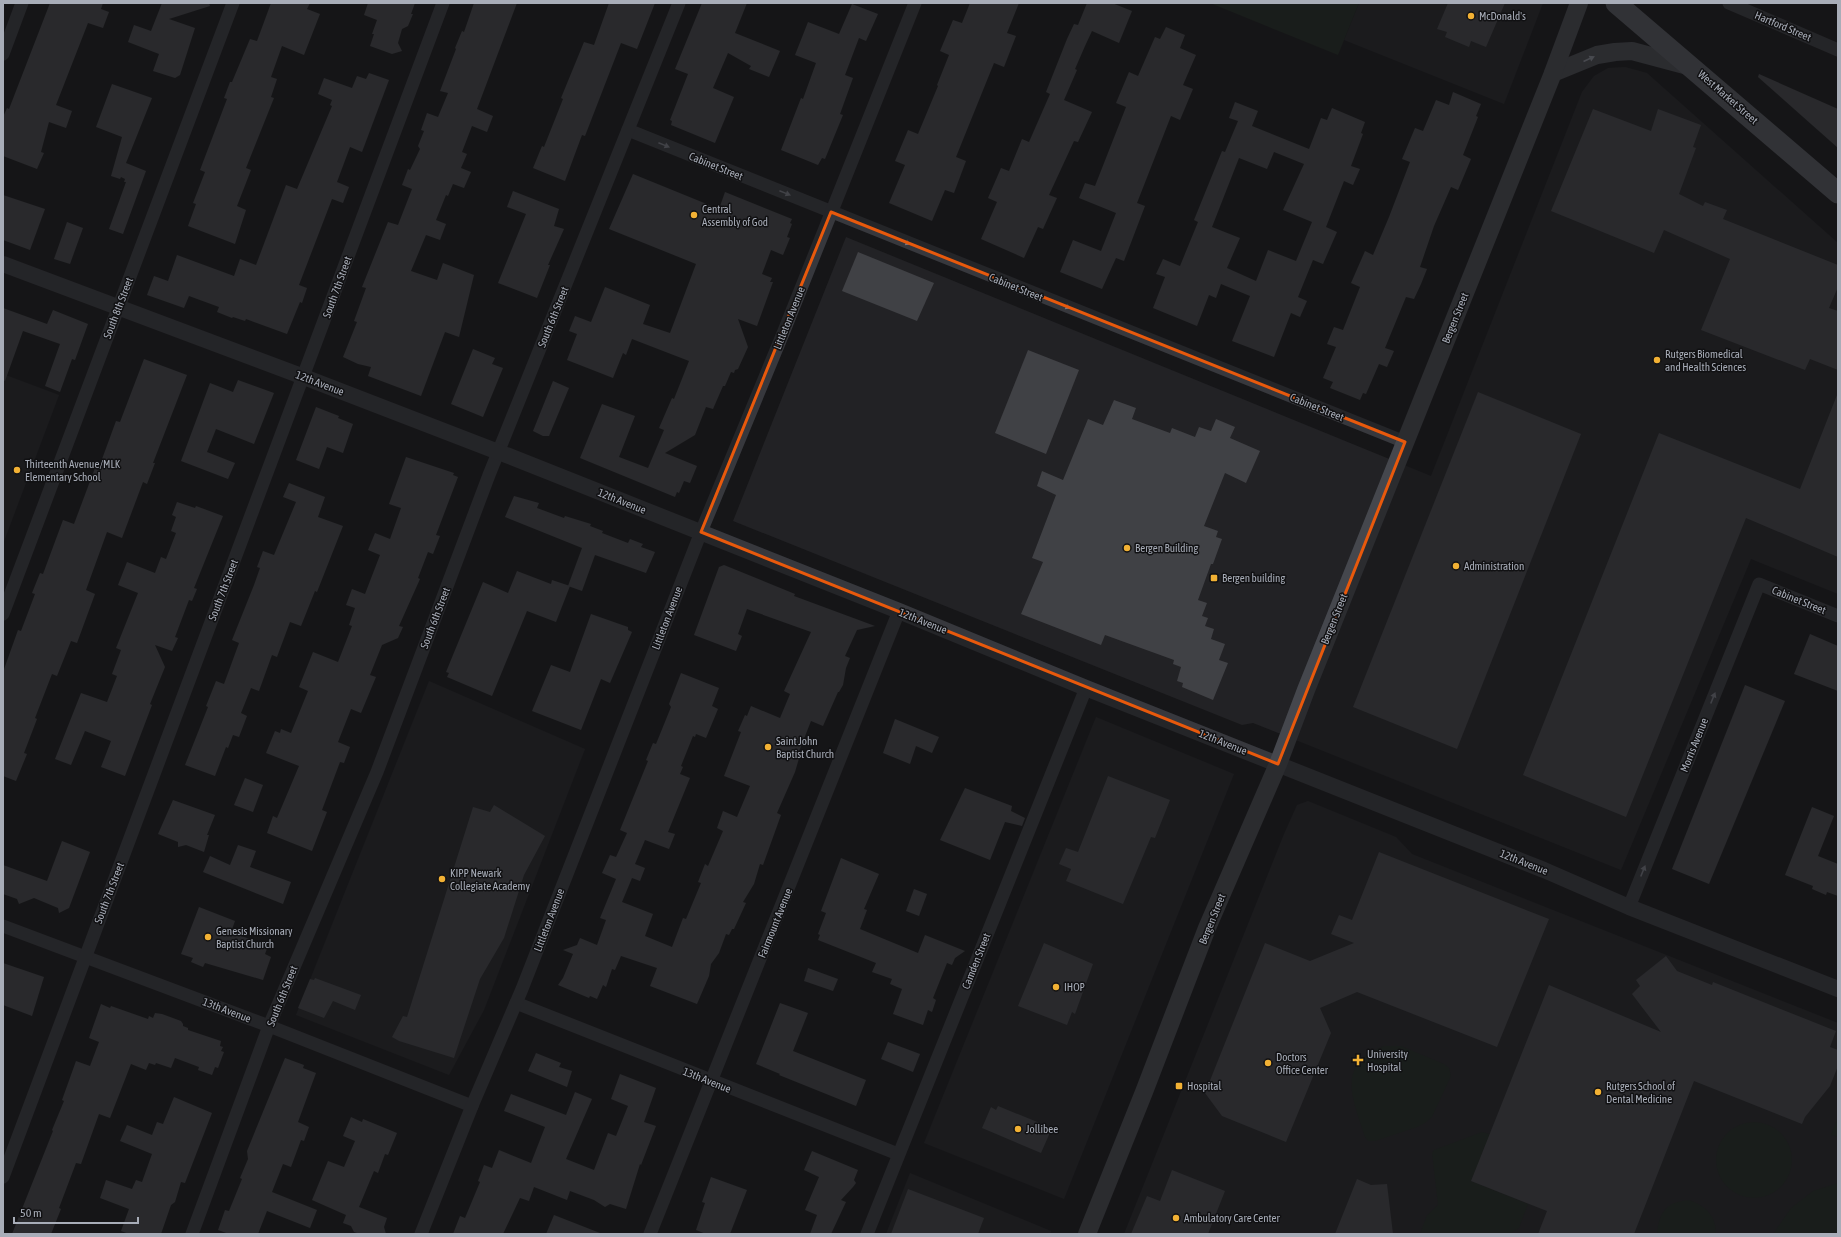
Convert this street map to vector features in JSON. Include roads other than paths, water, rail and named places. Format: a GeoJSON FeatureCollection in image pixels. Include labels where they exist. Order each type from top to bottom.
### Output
{"type":"FeatureCollection","features":[{"type":"Feature","properties":{"kind":"main road","name":"Bergen Street"},"geometry":{"type":"LineString","coordinates":[[1087,1234],[1208,928],[1278,764],[1553,73],[1579,3]]}},
{"type":"Feature","properties":{"kind":"main road","name":"West Market Street"},"geometry":{"type":"LineString","coordinates":[[1616,3],[1838,193]]}},
{"type":"Feature","properties":{"kind":"main road"},"geometry":{"type":"LineString","coordinates":[[1553,73],[1597,56],[1614,52],[1632,51],[1692,67]]}},
{"type":"Feature","properties":{"kind":"street"},"geometry":{"type":"LineString","coordinates":[[3,54],[22,3]]}},
{"type":"Feature","properties":{"kind":"street","name":"South 8th Street"},"geometry":{"type":"LineString","coordinates":[[3,614],[233,3]]}},
{"type":"Feature","properties":{"kind":"street","name":"South 7th Street"},"geometry":{"type":"LineString","coordinates":[[3,1177],[443,3]]}},
{"type":"Feature","properties":{"kind":"street","name":"South 6th Street"},"geometry":{"type":"LineString","coordinates":[[192,1234],[269,1026],[377,772],[499,452],[679,3]]}},
{"type":"Feature","properties":{"kind":"street","name":"Littleton Avenue"},"geometry":{"type":"LineString","coordinates":[[421,1234],[472,1106],[516,1003],[701,532],[915,3]]}},
{"type":"Feature","properties":{"kind":"street","name":"Hartford Street"},"geometry":{"type":"LineString","coordinates":[[1728,3],[1838,50]]}},
{"type":"Feature","properties":{"kind":"street","name":"Cabinet Street"},"geometry":{"type":"LineString","coordinates":[[628,130],[1405,442]]}},
{"type":"Feature","properties":{"kind":"street","name":"12th Avenue"},"geometry":{"type":"LineString","coordinates":[[3,264],[304,376],[499,452],[1544,870],[1629,907],[1838,990]]}},
{"type":"Feature","properties":{"kind":"street","name":"Cabinet Street"},"geometry":{"type":"LineString","coordinates":[[1759,584],[1838,616]]}},
{"type":"Feature","properties":{"kind":"street","name":"Morris Avenue"},"geometry":{"type":"LineString","coordinates":[[1629,907],[1759,584]]}},
{"type":"Feature","properties":{"kind":"street","name":"Fairmount Avenue"},"geometry":{"type":"LineString","coordinates":[[650,1234],[899,611]]}},
{"type":"Feature","properties":{"kind":"street","name":"Camden Street"},"geometry":{"type":"LineString","coordinates":[[867,1234],[1086,688]]}},
{"type":"Feature","properties":{"kind":"street","name":"13th Avenue"},"geometry":{"type":"LineString","coordinates":[[3,926],[269,1026],[472,1106]]}},
{"type":"Feature","properties":{"kind":"street","name":"13th Avenue"},"geometry":{"type":"LineString","coordinates":[[516,1003],[712,1082],[898,1154]]}},
{"type":"Feature","properties":{"kind":"place","name":"McDonald's"},"geometry":{"type":"Point","coordinates":[1471,16]}},
{"type":"Feature","properties":{"kind":"place","name":"Central Assembly of God"},"geometry":{"type":"Point","coordinates":[694,215]}},
{"type":"Feature","properties":{"kind":"place","name":"Rutgers Biomedical and Health Sciences"},"geometry":{"type":"Point","coordinates":[1657,360]}},
{"type":"Feature","properties":{"kind":"place","name":"Thirteenth Avenue/MLK Elementary School"},"geometry":{"type":"Point","coordinates":[17,470]}},
{"type":"Feature","properties":{"kind":"place","name":"Bergen Building"},"geometry":{"type":"Point","coordinates":[1127,548]}},
{"type":"Feature","properties":{"kind":"place","name":"Administration"},"geometry":{"type":"Point","coordinates":[1456,566]}},
{"type":"Feature","properties":{"kind":"place","name":"Bergen building"},"geometry":{"type":"Point","coordinates":[1214,578]}},
{"type":"Feature","properties":{"kind":"place","name":"Saint John Baptist Church"},"geometry":{"type":"Point","coordinates":[768,747]}},
{"type":"Feature","properties":{"kind":"place","name":"KIPP Newark Collegiate Academy"},"geometry":{"type":"Point","coordinates":[442,879]}},
{"type":"Feature","properties":{"kind":"place","name":"Genesis Missionary Baptist Church"},"geometry":{"type":"Point","coordinates":[208,937]}},
{"type":"Feature","properties":{"kind":"place","name":"IHOP"},"geometry":{"type":"Point","coordinates":[1056,987]}},
{"type":"Feature","properties":{"kind":"place","name":"University Hospital"},"geometry":{"type":"Point","coordinates":[1358,1060]}},
{"type":"Feature","properties":{"kind":"place","name":"Doctors Office Center"},"geometry":{"type":"Point","coordinates":[1268,1063]}},
{"type":"Feature","properties":{"kind":"place","name":"Hospital"},"geometry":{"type":"Point","coordinates":[1179,1086]}},
{"type":"Feature","properties":{"kind":"place","name":"Rutgers School of Dental Medicine"},"geometry":{"type":"Point","coordinates":[1598,1092]}},
{"type":"Feature","properties":{"kind":"place","name":"Jollibee"},"geometry":{"type":"Point","coordinates":[1018,1129]}},
{"type":"Feature","properties":{"kind":"place","name":"Ambulatory Care Center"},"geometry":{"type":"Point","coordinates":[1176,1218]}}]}
